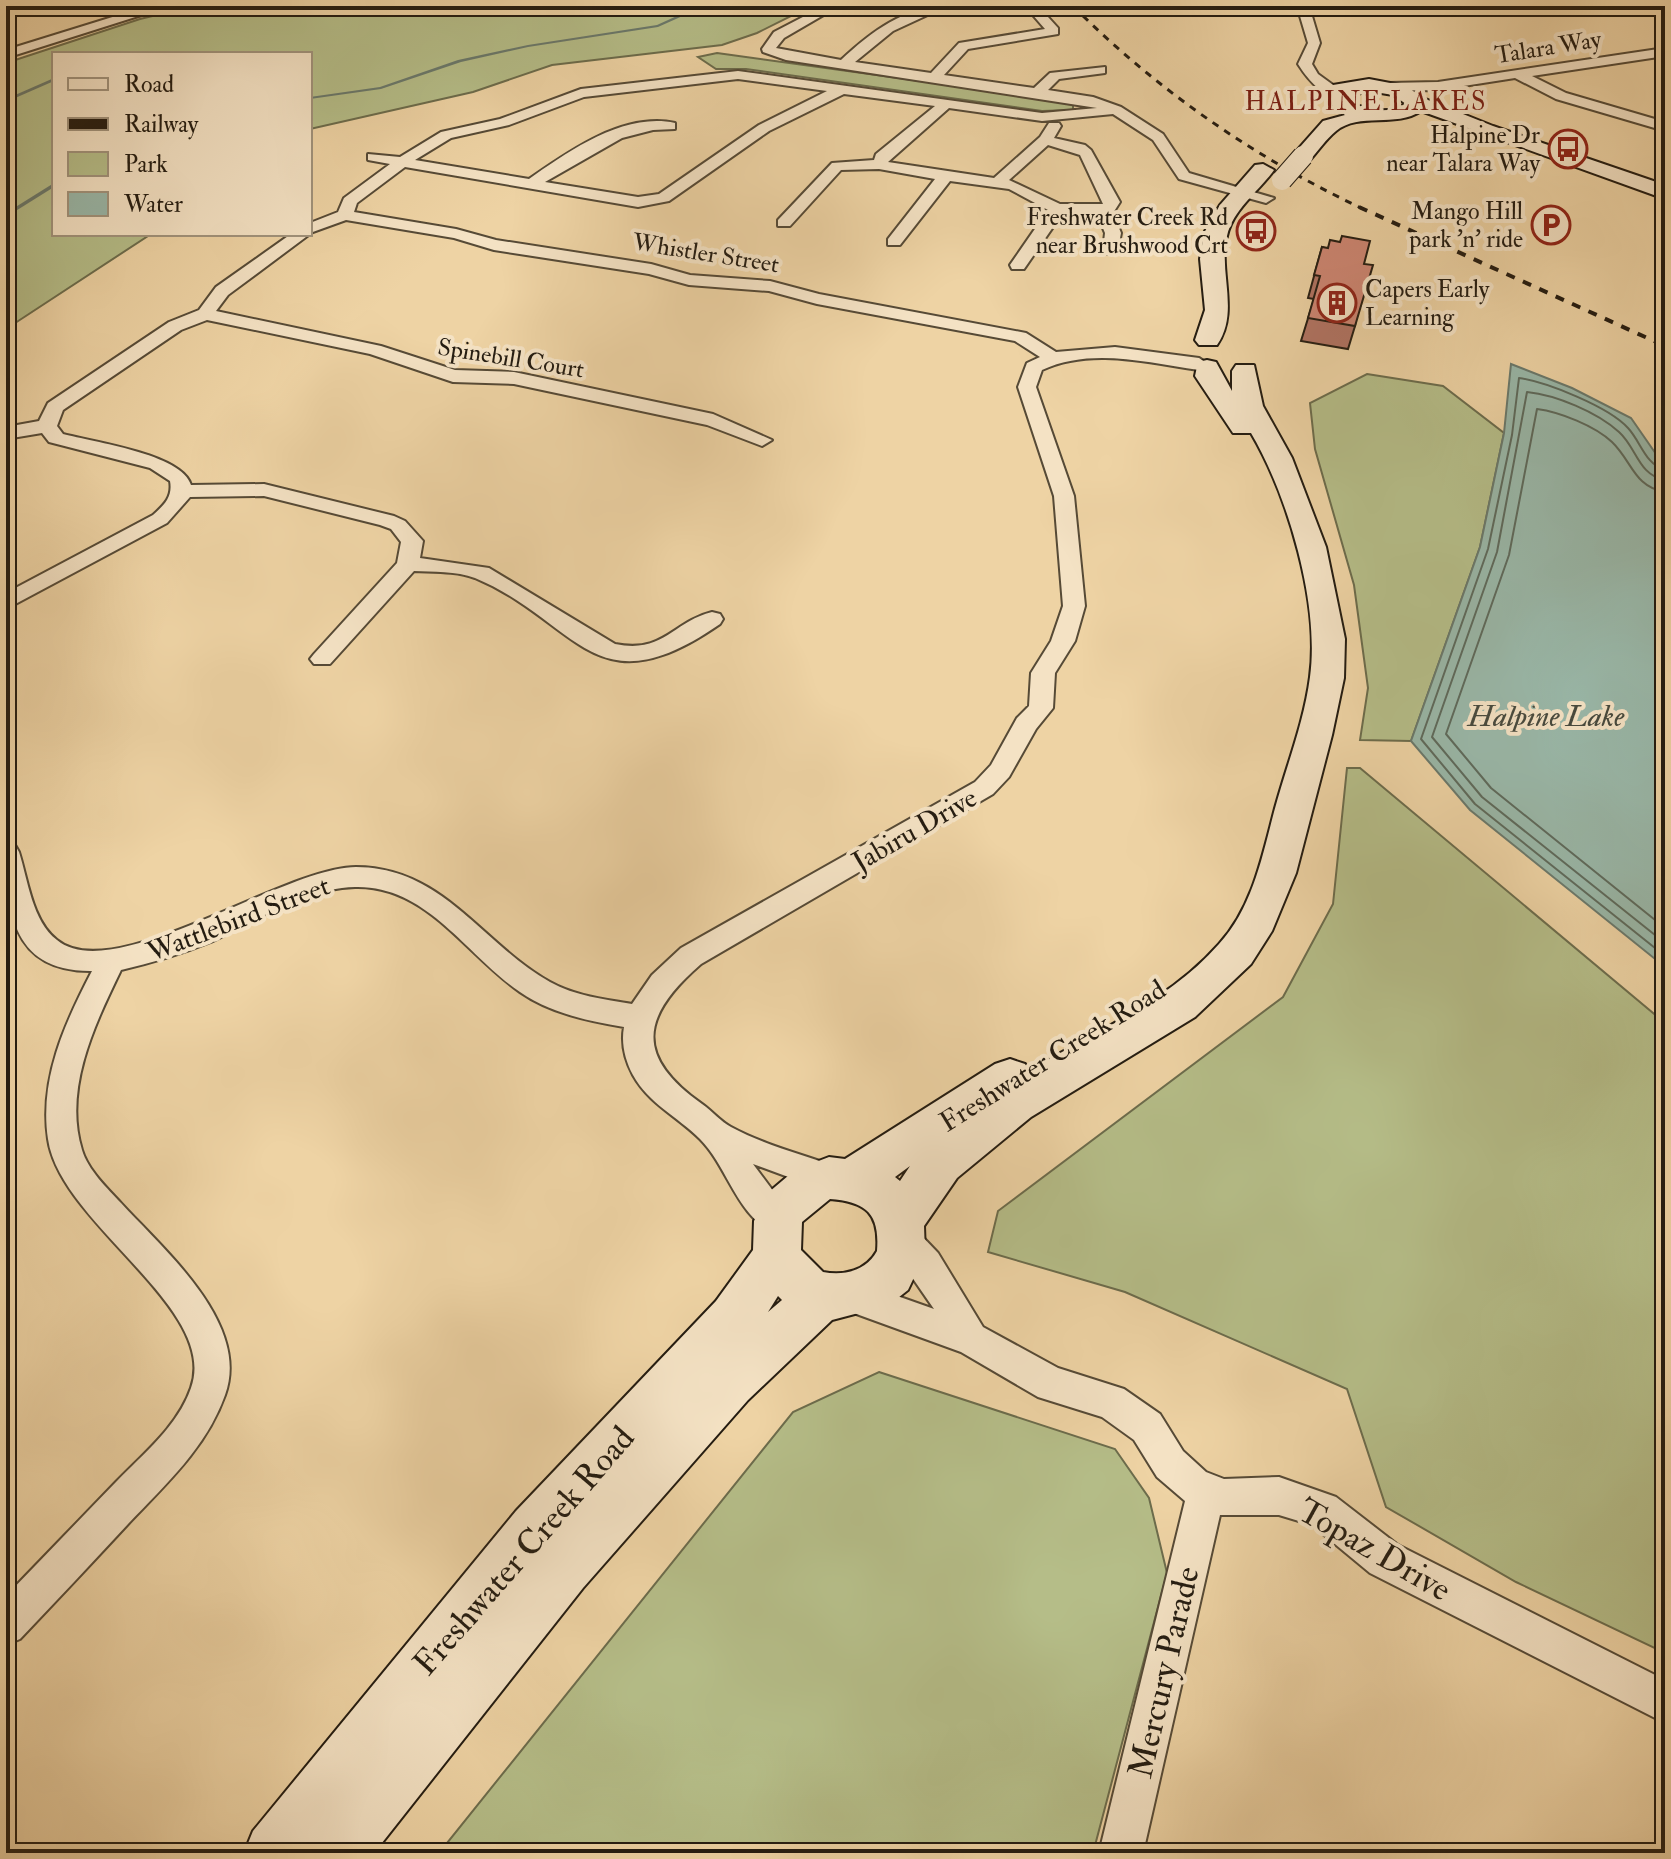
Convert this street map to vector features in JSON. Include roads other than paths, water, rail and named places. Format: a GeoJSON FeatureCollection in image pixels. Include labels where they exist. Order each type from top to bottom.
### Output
{"type":"FeatureCollection","features":[{"type":"Feature","properties":{"kind":"main road"},"geometry":{"type":"LineString","coordinates":[[1336,98],[1360,85],[1388,87],[1486,130],[1665,192]]}},
{"type":"Feature","properties":{"kind":"main road"},"geometry":{"type":"LineString","coordinates":[[1336,98],[1369,114],[1397,115],[1486,130]]}},
{"type":"Feature","properties":{"kind":"main road","name":"Freshwater Creek Road"},"geometry":{"type":"LineString","coordinates":[[841,1178],[1026,1067],[1150,998],[1212,942],[1241,896],[1300,700],[1307,628],[1300,585],[1264,469],[1222,351],[1236,254],[1263,185],[1336,98]]}},
{"type":"Feature","properties":{"kind":"main road"},"geometry":{"type":"LineString","coordinates":[[1397,115],[1412,110],[1415,100]]}},
{"type":"Feature","properties":{"kind":"main road","name":"Freshwater Creek Road"},"geometry":{"type":"LineString","coordinates":[[1294,151],[1330,125],[1369,114]]}},
{"type":"Feature","properties":{"kind":"main road"},"geometry":{"type":"LineString","coordinates":[[1572,158],[1665,183]]}},
{"type":"Feature","properties":{"kind":"main road","name":"Freshwater Creek Road"},"geometry":{"type":"LineString","coordinates":[[902,1230],[931,1175],[993,1121],[1050,1082],[1153,1026],[1206,985],[1246,938],[1266,902],[1322,705],[1329,637],[1323,595],[1290,488],[1274,450],[1222,351]]}},
{"type":"Feature","properties":{"kind":"main road"},"geometry":{"type":"LineString","coordinates":[[841,1178],[882,1193],[902,1230],[900,1260],[889,1277],[872,1289],[838,1296],[803,1288],[787,1273],[777,1237],[797,1192],[841,1178]]}},
{"type":"Feature","properties":{"kind":"main road","name":"Freshwater Creek Road"},"geometry":{"type":"LineString","coordinates":[[275,1853],[405,1685],[525,1541],[599,1459],[733,1321],[777,1237]]}},
{"type":"Feature","properties":{"kind":"main road","name":"Freshwater Creek Road"},"geometry":{"type":"LineString","coordinates":[[335,1853],[486,1659],[613,1509],[746,1362],[838,1296]]}},
{"type":"Feature","properties":{"kind":"street"},"geometry":{"type":"LineString","coordinates":[[98,6],[122,13]]}},
{"type":"Feature","properties":{"kind":"street"},"geometry":{"type":"LineString","coordinates":[[6,54],[94,26],[122,13],[164,6]]}},
{"type":"Feature","properties":{"kind":"street"},"geometry":{"type":"LineString","coordinates":[[833,6],[779,35],[768,49],[776,54],[844,65],[937,75],[1093,101],[1116,110],[1158,137],[1184,176],[1263,185]]}},
{"type":"Feature","properties":{"kind":"street"},"geometry":{"type":"LineString","coordinates":[[844,65],[879,34],[918,12],[941,6]]}},
{"type":"Feature","properties":{"kind":"street"},"geometry":{"type":"LineString","coordinates":[[937,75],[964,46],[1054,31],[1031,6]]}},
{"type":"Feature","properties":{"kind":"street"},"geometry":{"type":"LineString","coordinates":[[1303,6],[1314,40],[1305,61],[1308,69],[1336,98]]}},
{"type":"Feature","properties":{"kind":"street","name":"Talara Way"},"geometry":{"type":"LineString","coordinates":[[1388,87],[1438,86],[1665,52]]}},
{"type":"Feature","properties":{"kind":"street"},"geometry":{"type":"LineString","coordinates":[[1308,69],[1360,85]]}},
{"type":"Feature","properties":{"kind":"street"},"geometry":{"type":"LineString","coordinates":[[1037,93],[1055,76],[1100,70]]}},
{"type":"Feature","properties":{"kind":"street"},"geometry":{"type":"LineString","coordinates":[[1517,74],[1569,99],[1665,127]]}},
{"type":"Feature","properties":{"kind":"street"},"geometry":{"type":"LineString","coordinates":[[312,227],[345,215],[350,201],[446,135],[504,122],[564,98],[600,89],[738,75],[1055,117],[1116,110]]}},
{"type":"Feature","properties":{"kind":"street","name":"Talara Way"},"geometry":{"type":"LineString","coordinates":[[1415,100],[1438,86]]}},
{"type":"Feature","properties":{"kind":"street"},"geometry":{"type":"LineString","coordinates":[[373,157],[396,167],[532,184],[638,202],[664,198],[764,128],[841,90]]}},
{"type":"Feature","properties":{"kind":"street"},"geometry":{"type":"LineString","coordinates":[[881,164],[881,157],[929,121],[945,104]]}},
{"type":"Feature","properties":{"kind":"street"},"geometry":{"type":"LineString","coordinates":[[998,182],[1045,140],[1053,130],[1055,117]]}},
{"type":"Feature","properties":{"kind":"street"},"geometry":{"type":"LineString","coordinates":[[532,184],[560,164],[629,131],[653,124],[670,126]]}},
{"type":"Feature","properties":{"kind":"street"},"geometry":{"type":"LineString","coordinates":[[1045,140],[1080,148],[1086,153],[1112,202],[1104,211]]}},
{"type":"Feature","properties":{"kind":"street"},"geometry":{"type":"LineString","coordinates":[[784,223],[837,166],[881,164],[998,182],[1025,190],[1057,209],[1104,211]]}},
{"type":"Feature","properties":{"kind":"street"},"geometry":{"type":"LineString","coordinates":[[894,242],[946,176]]}},
{"type":"Feature","properties":{"kind":"street"},"geometry":{"type":"LineString","coordinates":[[1018,265],[1057,209]]}},
{"type":"Feature","properties":{"kind":"street"},"geometry":{"type":"LineString","coordinates":[[1104,211],[1113,233],[1111,251]]}},
{"type":"Feature","properties":{"kind":"street","name":"Whistler Street"},"geometry":{"type":"LineString","coordinates":[[345,215],[456,234],[494,245],[651,269],[689,280],[770,286],[817,299],[1020,337],[1053,358]]}},
{"type":"Feature","properties":{"kind":"street"},"geometry":{"type":"LineString","coordinates":[[47,426],[49,417],[63,400],[175,326],[205,314],[222,291],[299,236]]}},
{"type":"Feature","properties":{"kind":"street","name":"Spinebill Court"},"geometry":{"type":"LineString","coordinates":[[205,314],[389,353],[453,376],[514,378],[713,420],[762,440]]}},
{"type":"Feature","properties":{"kind":"street"},"geometry":{"type":"LineString","coordinates":[[1053,358],[1222,351]]}},
{"type":"Feature","properties":{"kind":"street","name":"Jabiru Drive"},"geometry":{"type":"LineString","coordinates":[[639,1017],[663,978],[691,956],[984,788],[1000,771],[1026,724],[1041,708],[1043,673],[1063,641],[1074,606],[1064,496],[1027,387],[1034,367],[1053,358]]}},
{"type":"Feature","properties":{"kind":"street"},"geometry":{"type":"LineString","coordinates":[[6,433],[47,426]]}},
{"type":"Feature","properties":{"kind":"street"},"geometry":{"type":"LineString","coordinates":[[6,602],[160,519],[176,505],[182,491],[179,478],[166,468],[62,441],[47,426]]}},
{"type":"Feature","properties":{"kind":"street"},"geometry":{"type":"LineString","coordinates":[[182,491],[264,490],[387,520],[398,525],[412,541],[408,564],[322,659]]}},
{"type":"Feature","properties":{"kind":"street"},"geometry":{"type":"LineString","coordinates":[[408,564],[460,568],[487,575],[592,642],[621,654],[654,652],[712,619]]}},
{"type":"Feature","properties":{"kind":"street","name":"Wattlebird Street"},"geometry":{"type":"LineString","coordinates":[[6,852],[29,923],[45,947],[70,958],[111,961],[151,953],[323,882],[374,877],[403,885],[425,897],[530,985],[577,1005],[639,1017]]}},
{"type":"Feature","properties":{"kind":"street"},"geometry":{"type":"LineString","coordinates":[[6,1625],[179,1443],[195,1421],[212,1379],[214,1358],[203,1326],[81,1181],[65,1144],[63,1095],[72,1047],[111,961]]}},
{"type":"Feature","properties":{"kind":"street"},"geometry":{"type":"LineString","coordinates":[[639,1017],[638,1043],[643,1064],[657,1086],[717,1136],[777,1237]]}},
{"type":"Feature","properties":{"kind":"street"},"geometry":{"type":"LineString","coordinates":[[717,1136],[841,1178]]}},
{"type":"Feature","properties":{"kind":"street","name":"Topaz Drive"},"geometry":{"type":"LineString","coordinates":[[902,1230],[971,1339]]}},
{"type":"Feature","properties":{"kind":"street","name":"Topaz Drive"},"geometry":{"type":"LineString","coordinates":[[838,1296],[971,1339],[1051,1384],[1097,1396],[1124,1409],[1147,1427],[1184,1479],[1206,1492],[1235,1500],[1291,1498],[1323,1510],[1384,1559],[1665,1702]]}},
{"type":"Feature","properties":{"kind":"street","name":"Mercury Parade"},"geometry":{"type":"LineString","coordinates":[[1121,1853],[1206,1492]]}},
{"type":"Feature","properties":{"kind":"water","name":"Halpine Lake"},"geometry":{"type":"Polygon","coordinates":[[[1511,364],[1572,388],[1631,418],[1665,467],[1665,967],[1470,810],[1411,741],[1480,547],[1504,433],[1511,364]]]}},
{"type":"Feature","properties":{"kind":"waterway"},"geometry":{"type":"LineString","coordinates":[[312,98],[381,88],[460,61],[528,46],[658,26],[703,6]]}},
{"type":"Feature","properties":{"kind":"waterway"},"geometry":{"type":"LineString","coordinates":[[6,101],[52,80]]}},
{"type":"Feature","properties":{"kind":"waterway"},"geometry":{"type":"LineString","coordinates":[[6,215],[52,186]]}},
{"type":"Feature","properties":{"kind":"railway"},"geometry":{"type":"LineString","coordinates":[[1073,6],[1139,66],[1209,120],[1284,167],[1359,207]]}},
{"type":"Feature","properties":{"kind":"railway"},"geometry":{"type":"LineString","coordinates":[[1359,207],[1665,346]]}},
{"type":"Feature","properties":{"kind":"railway"},"geometry":{"type":"LineString","coordinates":[[1359,207],[1363,209]]}},
{"type":"Feature","properties":{"kind":"place","name":"Halpine Dr near Talara Way"},"geometry":{"type":"Point","coordinates":[1568,149]}},
{"type":"Feature","properties":{"kind":"place","name":"Mango Hill park 'n' ride"},"geometry":{"type":"Point","coordinates":[1551,225]}},
{"type":"Feature","properties":{"kind":"place","name":"Freshwater Creek Rd near Brushwood Crt"},"geometry":{"type":"Point","coordinates":[1256,231]}},
{"type":"Feature","properties":{"kind":"place","name":"Capers Early Learning"},"geometry":{"type":"Point","coordinates":[1337,303]}},
{"type":"Feature","properties":{"kind":"district","name":"HALPINE LAKES"},"geometry":{"type":"Point","coordinates":[1366,101]}}]}
